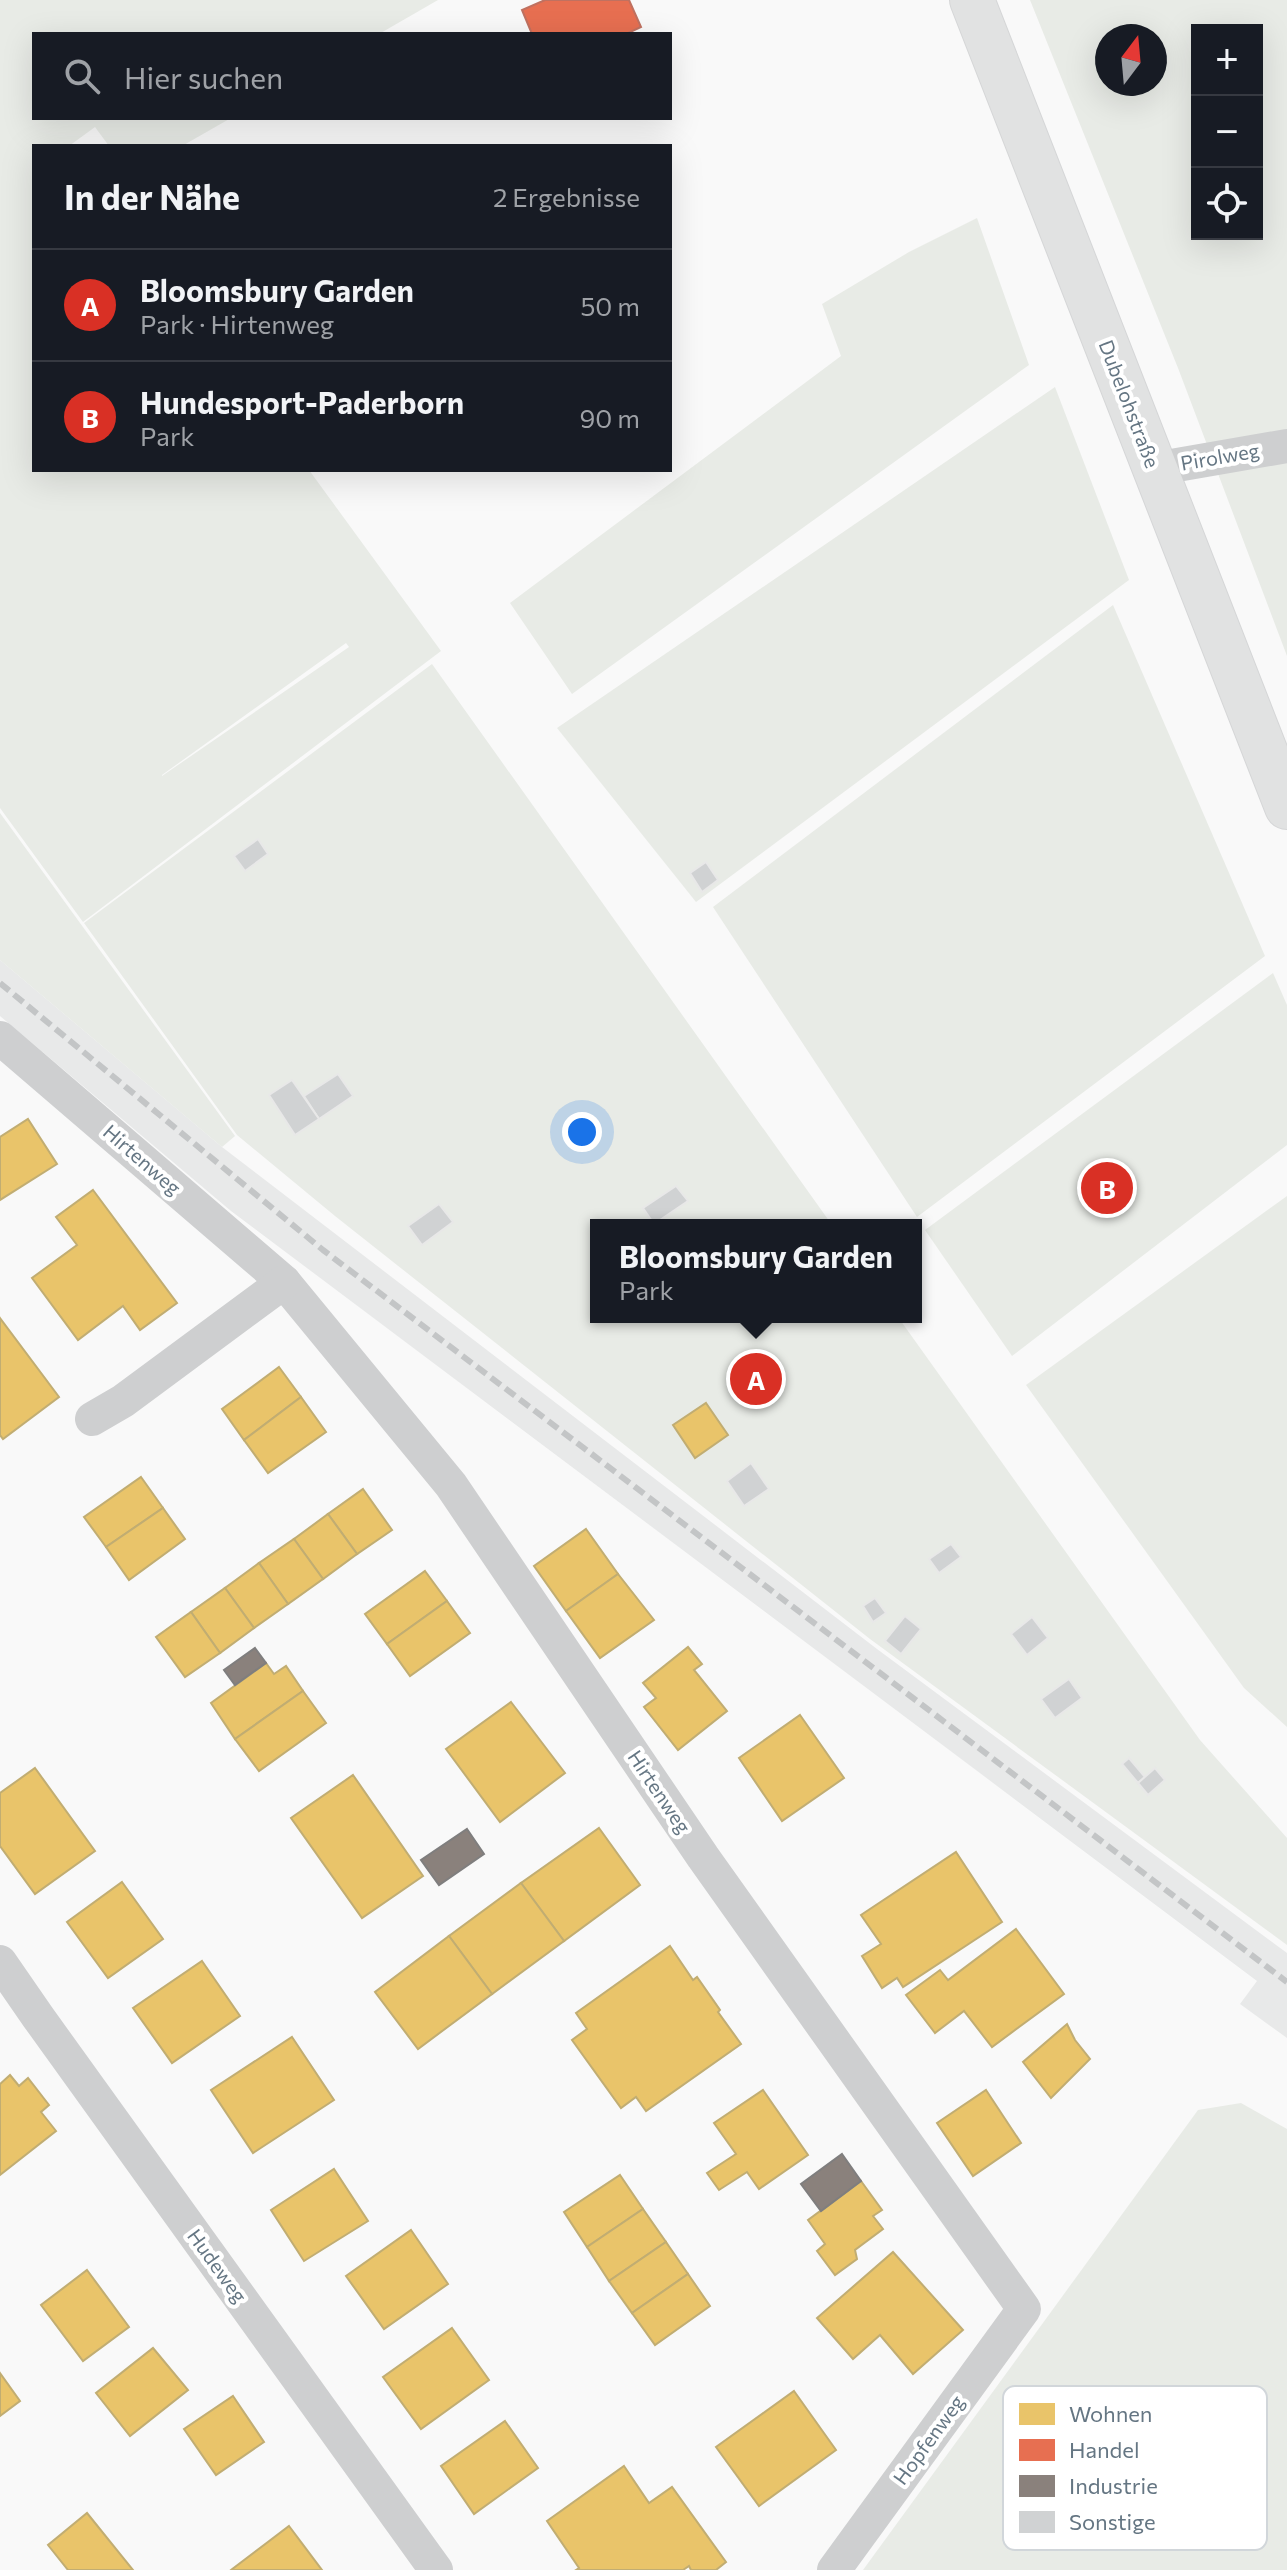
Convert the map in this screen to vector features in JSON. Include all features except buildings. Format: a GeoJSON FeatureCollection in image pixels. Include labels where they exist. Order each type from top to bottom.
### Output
{"type":"FeatureCollection","features":[{"type":"Feature","properties":{"kind":"main road","name":"Dubelohstraße"},"geometry":{"type":"LineString","coordinates":[[972,0],[1287,807]]}},
{"type":"Feature","properties":{"kind":"street","name":"Pirolweg"},"geometry":{"type":"LineString","coordinates":[[1154,469],[1287,446]]}},
{"type":"Feature","properties":{"kind":"street","name":"Hirtenweg"},"geometry":{"type":"LineString","coordinates":[[0,1038],[284,1282],[451,1485],[703,1857],[1024,2309]]}},
{"type":"Feature","properties":{"kind":"street"},"geometry":{"type":"LineString","coordinates":[[92,1419],[123,1401],[284,1282]]}},
{"type":"Feature","properties":{"kind":"street","name":"Hudeweg"},"geometry":{"type":"LineString","coordinates":[[0,1962],[436,2570]]}},
{"type":"Feature","properties":{"kind":"street","name":"Hopfenweg"},"geometry":{"type":"LineString","coordinates":[[834,2570],[1024,2309]]}},
{"type":"Feature","properties":{"kind":"shaded area"},"geometry":{"type":"Polygon","coordinates":[[[0,0],[438,0],[382,32],[32,32],[32,120],[228,120],[186,144],[108,144],[95,127],[72,144],[32,144],[32,472],[310,472],[441,651],[83,922],[0,808],[0,0]],[[346,643],[162,776],[349,647],[346,643]]]}},
{"type":"Feature","properties":{"kind":"shaded area"},"geometry":{"type":"Polygon","coordinates":[[[1030,0],[1287,0],[1287,656],[1178,368],[1030,0]]]}},
{"type":"Feature","properties":{"kind":"shaded area"},"geometry":{"type":"Polygon","coordinates":[[[977,218],[1029,365],[572,694],[510,603],[841,356],[822,304],[909,252],[977,218]]]}},
{"type":"Feature","properties":{"kind":"shaded area"},"geometry":{"type":"Polygon","coordinates":[[[1055,387],[1129,580],[696,902],[557,728],[1055,387]]]}},
{"type":"Feature","properties":{"kind":"shaded area"},"geometry":{"type":"Polygon","coordinates":[[[1113,605],[1265,956],[917,1217],[713,907],[1113,605]]]}},
{"type":"Feature","properties":{"kind":"shaded area"},"geometry":{"type":"Polygon","coordinates":[[[432,664],[828,1219],[590,1219],[590,1323],[902,1323],[1200,1740],[1287,1838],[1287,1945],[870,1639],[237,1135],[84,923],[432,664]]]}},
{"type":"Feature","properties":{"kind":"shaded area"},"geometry":{"type":"Polygon","coordinates":[[[0,813],[235,1136],[222,1147],[0,960],[0,813]]]}},
{"type":"Feature","properties":{"kind":"shaded area"},"geometry":{"type":"Polygon","coordinates":[[[0,960],[222,1147],[877,1649],[1287,1953],[1287,2038],[1240,2004],[1257,1981],[231,1211],[0,1016],[0,960]]]}},
{"type":"Feature","properties":{"kind":"shaded area"},"geometry":{"type":"Polygon","coordinates":[[[1273,973],[1287,1005],[1287,1145],[1012,1356],[925,1230],[1273,973]]]}},
{"type":"Feature","properties":{"kind":"shaded area"},"geometry":{"type":"Polygon","coordinates":[[[1287,1196],[1287,1727],[1244,1688],[1026,1385],[1287,1196]]]}},
{"type":"Feature","properties":{"kind":"shaded area"},"geometry":{"type":"Polygon","coordinates":[[[1241,2103],[1287,2129],[1287,2570],[863,2570],[1198,2110],[1241,2103]]]}},
{"type":"Feature","properties":{"kind":"railway"},"geometry":{"type":"LineString","coordinates":[[0,983],[323,1250],[1287,1982]]}},
{"type":"Feature","properties":{"kind":"place","name":"Hundesport-Paderborn"},"geometry":{"type":"Point","coordinates":[1107,1188]}},
{"type":"Feature","properties":{"kind":"place","name":"Bloomsbury Garden"},"geometry":{"type":"Point","coordinates":[756,1379]}}]}
